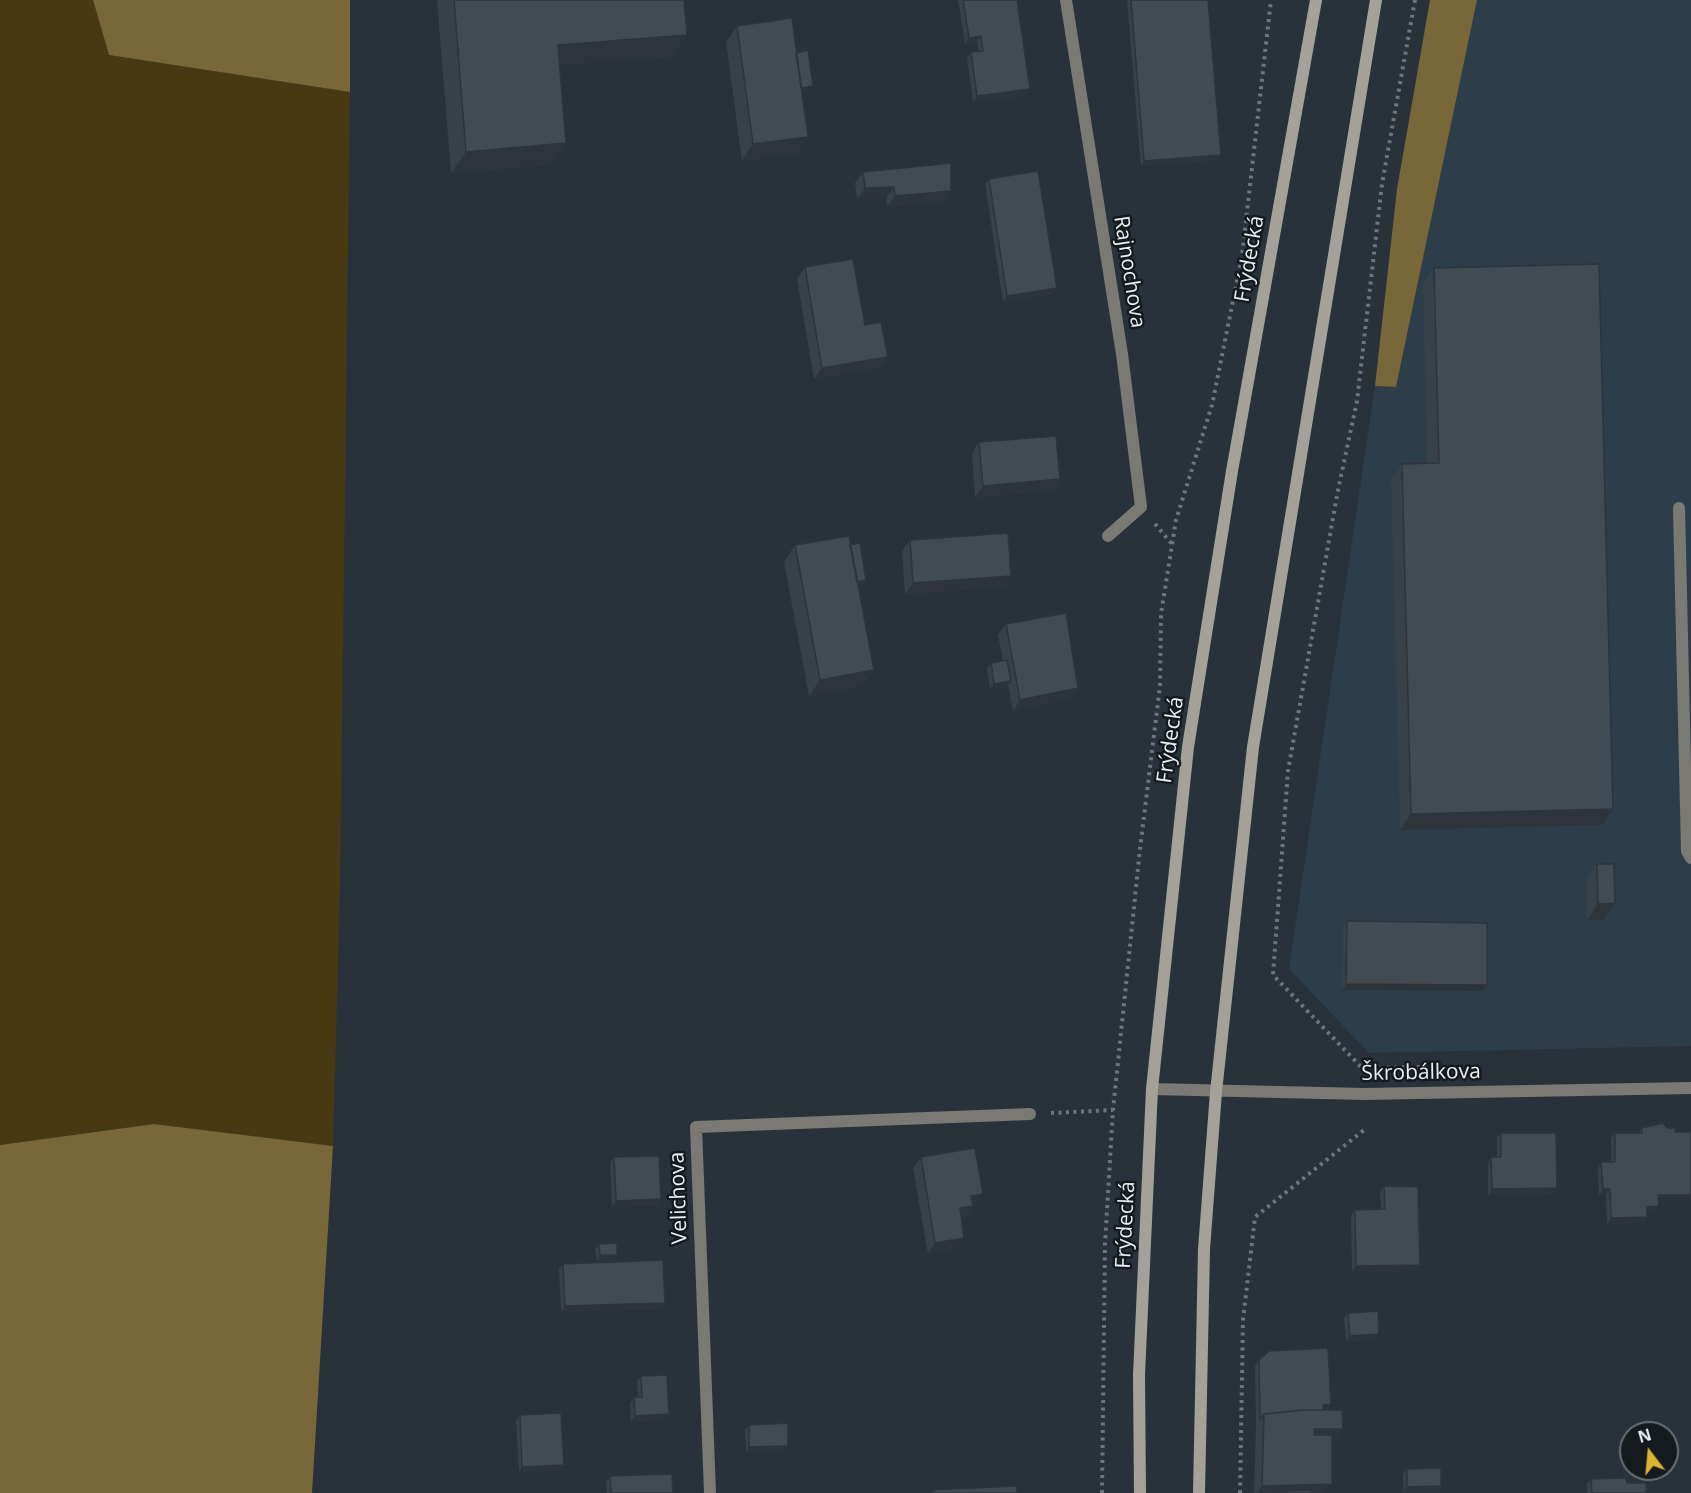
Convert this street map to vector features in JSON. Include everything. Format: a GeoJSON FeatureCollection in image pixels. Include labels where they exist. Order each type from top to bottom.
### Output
{"type":"FeatureCollection","features":[{"type":"Feature","properties":{"kind":"main road","name":"Frýdecká"},"geometry":{"type":"LineString","coordinates":[[1140,1493],[1138,1375],[1152,1089],[1188,747],[1232,471],[1316,0]]}},
{"type":"Feature","properties":{"kind":"main road"},"geometry":{"type":"LineString","coordinates":[[1199,1493],[1204,1249],[1216,1092],[1254,747],[1376,0]]}},
{"type":"Feature","properties":{"kind":"street","name":"Rajnochova"},"geometry":{"type":"LineString","coordinates":[[1066,0],[1122,354],[1141,507],[1108,536]]}},
{"type":"Feature","properties":{"kind":"street"},"geometry":{"type":"LineString","coordinates":[[1679,508],[1687,851],[1691,858]]}},
{"type":"Feature","properties":{"kind":"street","name":"Škrobálkova"},"geometry":{"type":"LineString","coordinates":[[1152,1089],[1364,1094],[1691,1088]]}},
{"type":"Feature","properties":{"kind":"street","name":"Velichova"},"geometry":{"type":"LineString","coordinates":[[710,1493],[696,1127],[1030,1114]]}},
{"type":"Feature","properties":{"kind":"path"},"geometry":{"type":"LineString","coordinates":[[1102,1493],[1105,1244],[1113,1110],[1140,849],[1160,686],[1161,614],[1176,520],[1212,405],[1242,256],[1271,0]]}},
{"type":"Feature","properties":{"kind":"path"},"geometry":{"type":"LineString","coordinates":[[1415,0],[1382,184],[1357,401],[1338,489],[1288,771],[1273,975],[1362,1068],[1429,1067]]}},
{"type":"Feature","properties":{"kind":"path"},"geometry":{"type":"LineString","coordinates":[[1030,1114],[1113,1110]]}},
{"type":"Feature","properties":{"kind":"path"},"geometry":{"type":"LineString","coordinates":[[1240,1493],[1243,1320],[1255,1217],[1364,1130]]}},
{"type":"Feature","properties":{"kind":"shaded area"},"geometry":{"type":"Polygon","coordinates":[[[0,0],[93,0],[109,55],[350,92],[340,888],[333,1146],[154,1124],[0,1145],[0,0]]]}},
{"type":"Feature","properties":{"kind":"shaded area"},"geometry":{"type":"Polygon","coordinates":[[[93,0],[350,0],[350,92],[109,55],[93,0]]]}},
{"type":"Feature","properties":{"kind":"shaded area"},"geometry":{"type":"Polygon","coordinates":[[[1430,0],[1477,0],[1396,387],[1375,386],[1397,189],[1430,0]]]}},
{"type":"Feature","properties":{"kind":"shaded area"},"geometry":{"type":"Polygon","coordinates":[[[1477,0],[1691,0],[1691,1046],[1369,1053],[1289,969],[1375,386],[1396,387],[1477,0]]]}},
{"type":"Feature","properties":{"kind":"shaded area"},"geometry":{"type":"Polygon","coordinates":[[[154,1124],[333,1146],[312,1493],[0,1493],[0,1145],[154,1124]]]}},
{"type":"Feature","properties":{"kind":"building"},"geometry":{"type":"Polygon","coordinates":[[[454,0],[684,0],[687,35],[558,45],[566,143],[466,152],[454,0]]]}},
{"type":"Feature","properties":{"kind":"building"},"geometry":{"type":"Polygon","coordinates":[[[963,0],[1017,0],[1030,89],[977,96],[971,52],[983,51],[981,36],[969,38],[963,0]]]}},
{"type":"Feature","properties":{"kind":"building"},"geometry":{"type":"Polygon","coordinates":[[[1131,0],[1208,0],[1221,155],[1144,161],[1131,0]]]}},
{"type":"Feature","properties":{"kind":"building"},"geometry":{"type":"Polygon","coordinates":[[[792,18],[808,137],[753,144],[737,26],[792,18]]]}},
{"type":"Feature","properties":{"kind":"building"},"geometry":{"type":"Polygon","coordinates":[[[808,50],[813,86],[801,88],[796,53],[808,50]]]}},
{"type":"Feature","properties":{"kind":"building"},"geometry":{"type":"Polygon","coordinates":[[[951,163],[951,191],[895,196],[894,187],[865,188],[863,172],[951,163]]]}},
{"type":"Feature","properties":{"kind":"building"},"geometry":{"type":"Polygon","coordinates":[[[1038,171],[1057,288],[1007,296],[989,179],[1038,171]]]}},
{"type":"Feature","properties":{"kind":"building"},"geometry":{"type":"Polygon","coordinates":[[[853,259],[865,325],[881,322],[888,357],[822,368],[805,267],[853,259]]]}},
{"type":"Feature","properties":{"kind":"building"},"geometry":{"type":"Polygon","coordinates":[[[1599,264],[1613,809],[1411,814],[1402,464],[1439,463],[1434,268],[1599,264]]]}},
{"type":"Feature","properties":{"kind":"building"},"geometry":{"type":"Polygon","coordinates":[[[1056,436],[1060,479],[983,486],[979,442],[1056,436]]]}},
{"type":"Feature","properties":{"kind":"building"},"geometry":{"type":"Polygon","coordinates":[[[1008,533],[1011,576],[913,583],[910,540],[1008,533]]]}},
{"type":"Feature","properties":{"kind":"building"},"geometry":{"type":"Polygon","coordinates":[[[849,536],[874,670],[820,680],[795,545],[849,536]]]}},
{"type":"Feature","properties":{"kind":"building"},"geometry":{"type":"Polygon","coordinates":[[[860,543],[866,580],[857,582],[850,545],[860,543]]]}},
{"type":"Feature","properties":{"kind":"building"},"geometry":{"type":"Polygon","coordinates":[[[1066,613],[1078,688],[1020,700],[1006,624],[1066,613]]]}},
{"type":"Feature","properties":{"kind":"building"},"geometry":{"type":"Polygon","coordinates":[[[1007,660],[1011,681],[994,684],[991,663],[1007,660]]]}},
{"type":"Feature","properties":{"kind":"building"},"geometry":{"type":"Polygon","coordinates":[[[1597,864],[1614,864],[1615,903],[1598,904],[1597,864]]]}},
{"type":"Feature","properties":{"kind":"building"},"geometry":{"type":"Polygon","coordinates":[[[1347,921],[1487,923],[1487,985],[1346,984],[1347,921]]]}},
{"type":"Feature","properties":{"kind":"building"},"geometry":{"type":"Polygon","coordinates":[[[1663,1123],[1667,1128],[1675,1128],[1675,1132],[1691,1132],[1691,1195],[1658,1195],[1659,1206],[1647,1207],[1647,1217],[1611,1218],[1610,1189],[1603,1189],[1601,1162],[1615,1162],[1615,1133],[1642,1133],[1642,1128],[1663,1123]]]}},
{"type":"Feature","properties":{"kind":"building"},"geometry":{"type":"Polygon","coordinates":[[[1501,1133],[1556,1133],[1557,1188],[1492,1189],[1491,1157],[1501,1157],[1501,1133]]]}},
{"type":"Feature","properties":{"kind":"building"},"geometry":{"type":"Polygon","coordinates":[[[975,1148],[983,1194],[971,1196],[973,1206],[960,1208],[964,1238],[935,1243],[921,1157],[975,1148]]]}},
{"type":"Feature","properties":{"kind":"building"},"geometry":{"type":"Polygon","coordinates":[[[659,1156],[661,1199],[616,1201],[614,1157],[659,1156]]]}},
{"type":"Feature","properties":{"kind":"building"},"geometry":{"type":"Polygon","coordinates":[[[1384,1186],[1418,1187],[1420,1265],[1356,1266],[1355,1210],[1385,1209],[1384,1186]]]}},
{"type":"Feature","properties":{"kind":"building"},"geometry":{"type":"Polygon","coordinates":[[[617,1243],[617,1255],[600,1255],[599,1244],[617,1243]]]}},
{"type":"Feature","properties":{"kind":"building"},"geometry":{"type":"Polygon","coordinates":[[[663,1260],[665,1303],[565,1306],[563,1264],[663,1260]]]}},
{"type":"Feature","properties":{"kind":"building"},"geometry":{"type":"Polygon","coordinates":[[[1378,1311],[1379,1334],[1350,1336],[1348,1313],[1378,1311]]]}},
{"type":"Feature","properties":{"kind":"building"},"geometry":{"type":"Polygon","coordinates":[[[1328,1348],[1331,1404],[1323,1405],[1323,1410],[1264,1414],[1260,1420],[1259,1360],[1269,1351],[1328,1348]]]}},
{"type":"Feature","properties":{"kind":"building"},"geometry":{"type":"Polygon","coordinates":[[[667,1375],[669,1414],[635,1416],[634,1397],[642,1397],[641,1376],[667,1375]]]}},
{"type":"Feature","properties":{"kind":"building"},"geometry":{"type":"Polygon","coordinates":[[[1304,1410],[1342,1410],[1343,1429],[1314,1429],[1314,1435],[1332,1435],[1332,1484],[1262,1486],[1264,1414],[1304,1410]]]}},
{"type":"Feature","properties":{"kind":"building"},"geometry":{"type":"Polygon","coordinates":[[[561,1413],[564,1465],[522,1467],[520,1415],[561,1413]]]}},
{"type":"Feature","properties":{"kind":"building"},"geometry":{"type":"Polygon","coordinates":[[[788,1423],[788,1446],[749,1447],[749,1425],[788,1423]]]}},
{"type":"Feature","properties":{"kind":"building"},"geometry":{"type":"Polygon","coordinates":[[[1441,1468],[1441,1486],[1407,1487],[1407,1469],[1441,1468]]]}},
{"type":"Feature","properties":{"kind":"building"},"geometry":{"type":"Polygon","coordinates":[[[672,1474],[673,1493],[611,1493],[610,1476],[672,1474]]]}},
{"type":"Feature","properties":{"kind":"building"},"geometry":{"type":"Polygon","coordinates":[[[1619,1478],[1619,1481],[1627,1481],[1627,1483],[1646,1483],[1646,1493],[1592,1493],[1591,1479],[1619,1478]]]}},
{"type":"Feature","properties":{"kind":"building"},"geometry":{"type":"Polygon","coordinates":[[[1017,1486],[1017,1493],[932,1493],[932,1490],[1017,1486]]]}},
{"type":"Feature","properties":{"kind":"building"},"geometry":{"type":"Polygon","coordinates":[[[1311,1490],[1311,1493],[1258,1493],[1258,1492],[1311,1490]]]}}]}
